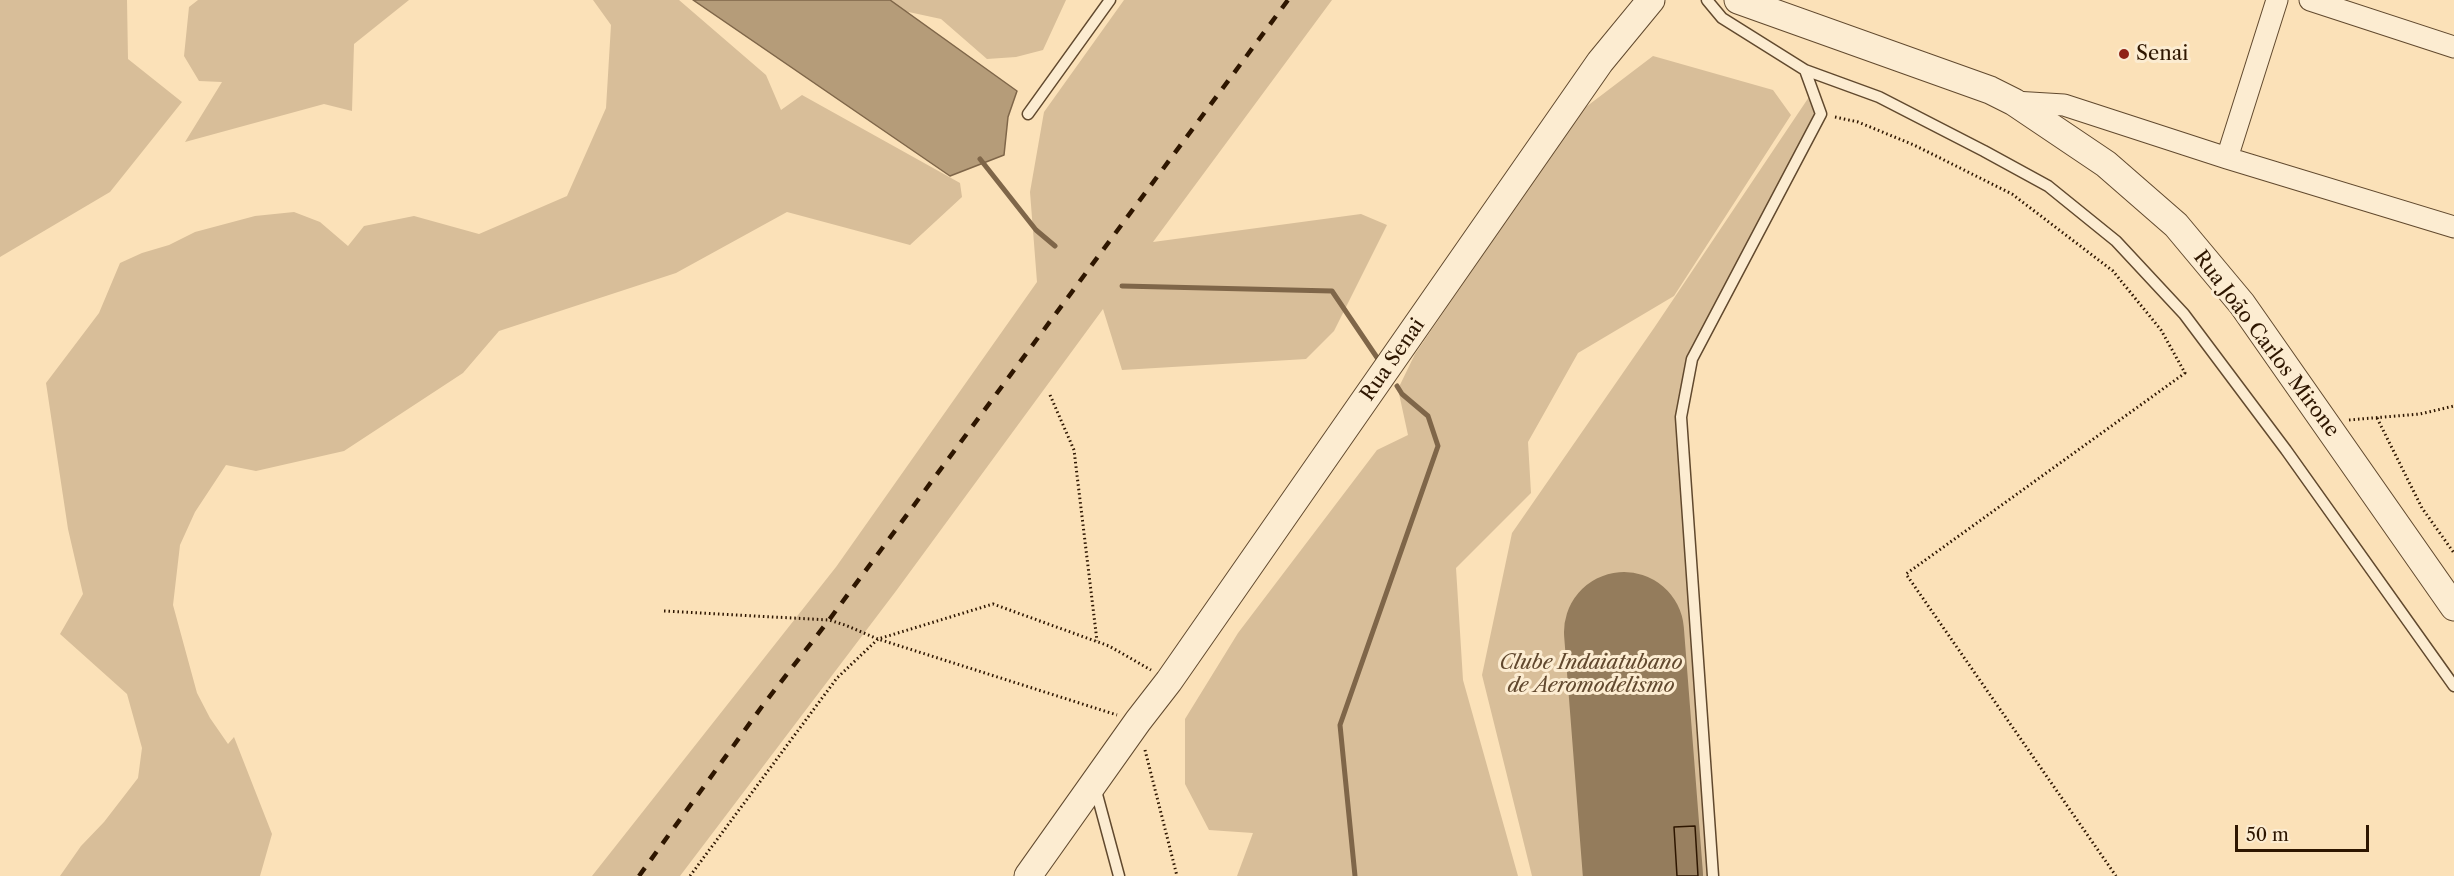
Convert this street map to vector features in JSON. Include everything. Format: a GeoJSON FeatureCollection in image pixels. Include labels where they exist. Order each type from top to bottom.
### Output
{"type":"FeatureCollection","features":[{"type":"Feature","properties":{"kind":"street","name":"Rua Senai"},"geometry":{"type":"LineString","coordinates":[[1028,876],[1169,681],[1600,62],[1651,0]]}},
{"type":"Feature","properties":{"kind":"street","name":"Rua João Carlos Mirone"},"geometry":{"type":"LineString","coordinates":[[1738,0],[1990,90],[2014,102],[2106,164],[2176,225],[2242,304],[2454,607]]}},
{"type":"Feature","properties":{"kind":"street"},"geometry":{"type":"LineString","coordinates":[[2227,158],[2277,0]]}},
{"type":"Feature","properties":{"kind":"street"},"geometry":{"type":"LineString","coordinates":[[2310,0],[2454,47]]}},
{"type":"Feature","properties":{"kind":"street"},"geometry":{"type":"LineString","coordinates":[[2014,102],[2064,105],[2227,158],[2454,227]]}},
{"type":"Feature","properties":{"kind":"lane"},"geometry":{"type":"LineString","coordinates":[[1028,114],[1110,0]]}},
{"type":"Feature","properties":{"kind":"lane"},"geometry":{"type":"LineString","coordinates":[[1707,0],[1722,18],[1805,70],[1879,97],[2049,186],[2116,241],[2184,314],[2286,450],[2454,686]]}},
{"type":"Feature","properties":{"kind":"lane"},"geometry":{"type":"LineString","coordinates":[[1713,876],[1681,417],[1692,359],[1821,114],[1805,70]]}},
{"type":"Feature","properties":{"kind":"lane"},"geometry":{"type":"LineString","coordinates":[[1094,784],[1119,876]]}},
{"type":"Feature","properties":{"kind":"path"},"geometry":{"type":"LineString","coordinates":[[1821,114],[1858,122],[1914,145],[2012,194],[2113,271],[2161,330],[2185,373],[1906,574],[2116,876]]}},
{"type":"Feature","properties":{"kind":"path"},"geometry":{"type":"LineString","coordinates":[[1050,395],[1074,450],[1097,641]]}},
{"type":"Feature","properties":{"kind":"path"},"geometry":{"type":"LineString","coordinates":[[2454,406],[2420,414],[2377,418],[2422,508],[2454,553]]}},
{"type":"Feature","properties":{"kind":"path"},"geometry":{"type":"LineString","coordinates":[[690,876],[837,678],[878,639],[993,604],[1109,646],[1169,681]]}},
{"type":"Feature","properties":{"kind":"path"},"geometry":{"type":"LineString","coordinates":[[664,611],[829,620],[878,639],[1138,721],[1177,876]]}},
{"type":"Feature","properties":{"kind":"green space"},"geometry":{"type":"Polygon","coordinates":[[[0,0],[127,0],[128,59],[182,102],[110,192],[0,257],[0,0]]]}},
{"type":"Feature","properties":{"kind":"green space"},"geometry":{"type":"Polygon","coordinates":[[[198,0],[409,0],[354,44],[352,111],[324,104],[185,142],[222,82],[199,81],[184,56],[189,7],[198,0]]]}},
{"type":"Feature","properties":{"kind":"green space"},"geometry":{"type":"Polygon","coordinates":[[[593,0],[679,0],[766,75],[781,110],[802,95],[960,183],[962,197],[910,245],[787,212],[676,273],[499,331],[463,373],[344,451],[256,471],[226,465],[195,512],[180,545],[173,605],[197,693],[210,718],[228,744],[234,737],[272,834],[260,876],[60,876],[81,846],[104,822],[138,778],[142,748],[127,694],[60,634],[83,594],[68,529],[46,383],[99,313],[120,263],[142,253],[169,245],[195,232],[255,216],[294,212],[320,222],[348,246],[364,226],[414,216],[479,234],[567,196],[606,108],[611,25],[593,0]]]}},
{"type":"Feature","properties":{"kind":"green space"},"geometry":{"type":"Polygon","coordinates":[[[884,0],[1066,0],[1043,50],[1016,57],[987,59],[941,19],[904,11],[884,0]]]}},
{"type":"Feature","properties":{"kind":"green space"},"geometry":{"type":"Polygon","coordinates":[[[1124,0],[1332,0],[1153,242],[1361,214],[1387,225],[1334,331],[1306,359],[1122,370],[1103,309],[896,591],[680,876],[592,876],[836,567],[1037,282],[1030,192],[1044,112],[1124,0]]]}},
{"type":"Feature","properties":{"kind":"green space"},"geometry":{"type":"Polygon","coordinates":[[[1653,56],[1773,90],[1791,115],[1674,296],[1578,353],[1528,442],[1531,493],[1456,568],[1463,680],[1518,876],[1237,876],[1253,833],[1209,830],[1185,784],[1185,719],[1238,633],[1377,450],[1408,435],[1398,389],[1415,354],[1582,110],[1653,56]]]}},
{"type":"Feature","properties":{"kind":"green space","name":"Clube Indaiatubano de Aeromodelismo"},"geometry":{"type":"Polygon","coordinates":[[[1809,97],[1821,114],[1692,359],[1681,417],[1712,876],[1532,876],[1482,675],[1512,533],[1654,328],[1809,97]]]}},
{"type":"Feature","properties":{"kind":"shaded area"},"geometry":{"type":"Polygon","coordinates":[[[693,0],[890,0],[1017,91],[1008,117],[1004,155],[950,176],[693,0]]]}},
{"type":"Feature","properties":{"kind":"building"},"geometry":{"type":"Polygon","coordinates":[[[1695,826],[1698,876],[1677,876],[1674,827],[1695,826]]]}},
{"type":"Feature","properties":{"kind":"waterway"},"geometry":{"type":"LineString","coordinates":[[980,159],[1036,230],[1055,246]]}},
{"type":"Feature","properties":{"kind":"waterway"},"geometry":{"type":"LineString","coordinates":[[1122,286],[1332,291],[1378,359]]}},
{"type":"Feature","properties":{"kind":"waterway"},"geometry":{"type":"LineString","coordinates":[[1355,876],[1340,725],[1438,446],[1428,416],[1402,394],[1397,386]]}},
{"type":"Feature","properties":{"kind":"runway"},"geometry":{"type":"LineString","coordinates":[[1624,632],[1643,876]]}},
{"type":"Feature","properties":{"kind":"railway"},"geometry":{"type":"LineString","coordinates":[[639,876],[763,705],[829,620],[1288,0]]}},
{"type":"Feature","properties":{"kind":"place","name":"Senai"},"geometry":{"type":"Point","coordinates":[2124,54]}}]}
